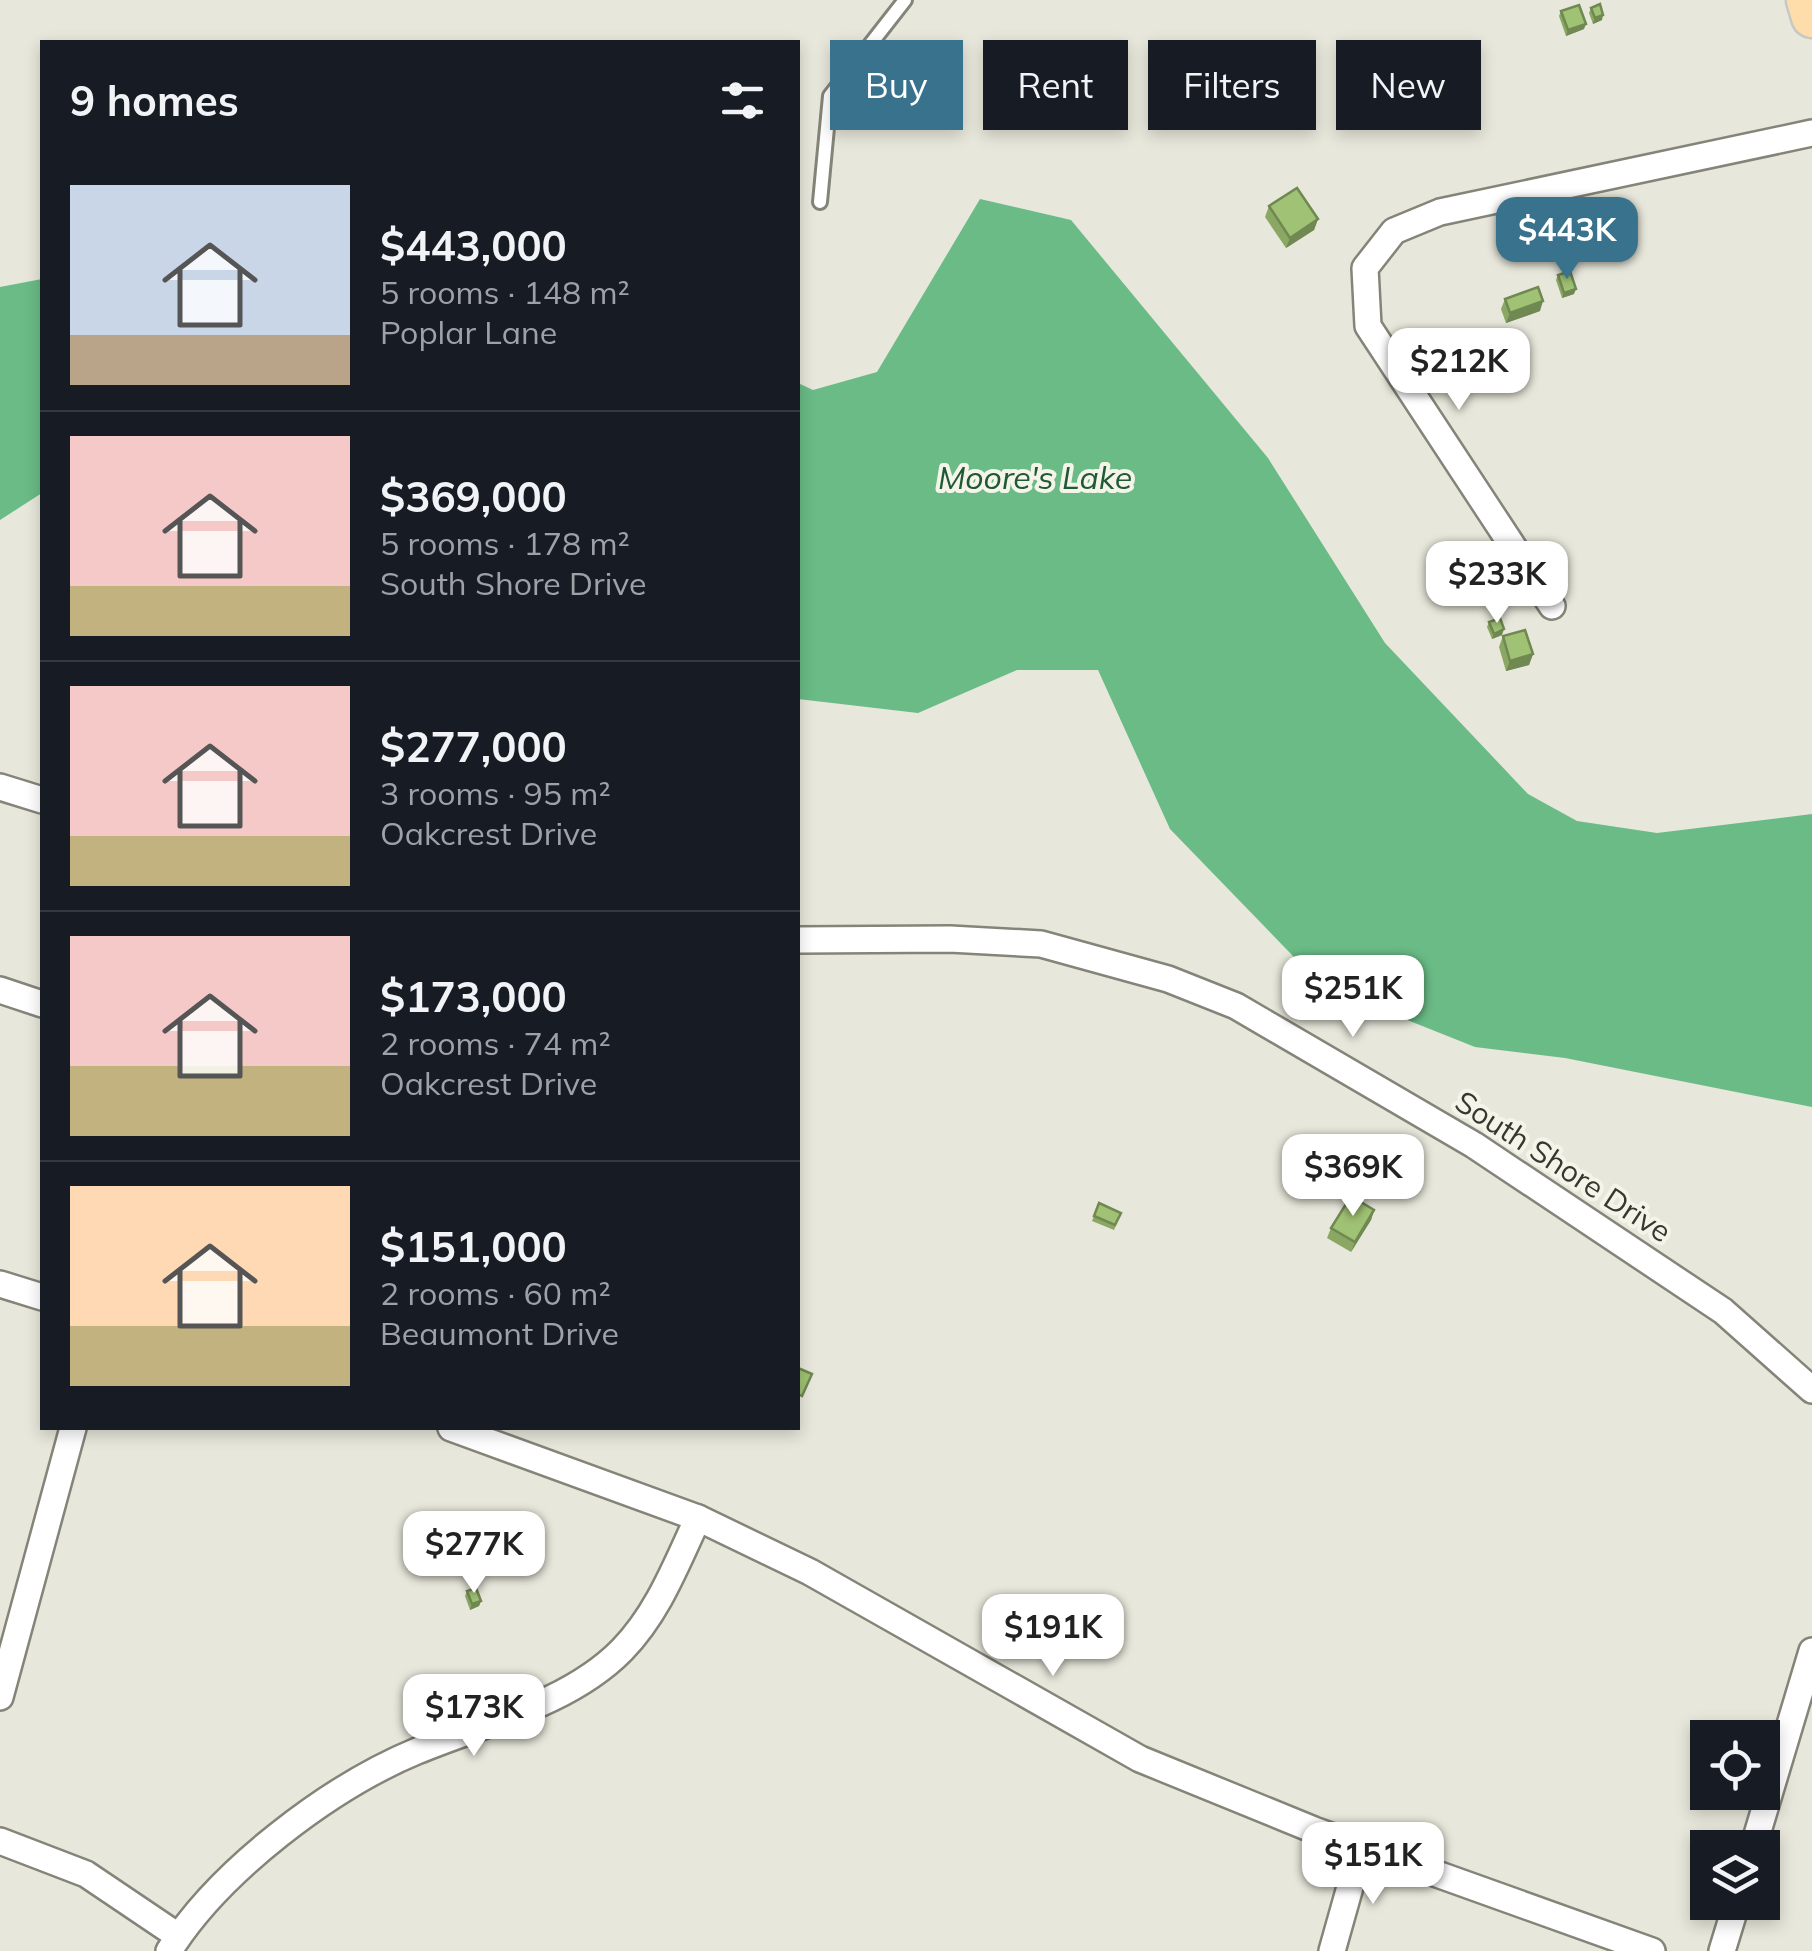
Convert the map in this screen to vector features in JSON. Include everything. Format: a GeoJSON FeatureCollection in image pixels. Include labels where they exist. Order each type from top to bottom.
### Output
{"type":"FeatureCollection","features":[{"type":"Feature","properties":{"kind":"main road"},"geometry":{"type":"LineString","coordinates":[[1807,0],[1812,17]]}},
{"type":"Feature","properties":{"kind":"street"},"geometry":{"type":"LineString","coordinates":[[1552,606],[1368,326],[1364,274],[1394,231],[1440,212],[1812,133]]}},
{"type":"Feature","properties":{"kind":"street"},"geometry":{"type":"LineString","coordinates":[[0,788],[40,799]]}},
{"type":"Feature","properties":{"kind":"street","name":"South Shore Drive"},"geometry":{"type":"LineString","coordinates":[[800,940],[950,939],[1041,944],[1168,979],[1236,1006],[1474,1145],[1723,1310],[1812,1390]]}},
{"type":"Feature","properties":{"kind":"street"},"geometry":{"type":"LineString","coordinates":[[0,990],[40,1003]]}},
{"type":"Feature","properties":{"kind":"street"},"geometry":{"type":"LineString","coordinates":[[0,1284],[40,1296]]}},
{"type":"Feature","properties":{"kind":"street"},"geometry":{"type":"LineString","coordinates":[[0,1697],[72,1430]]}},
{"type":"Feature","properties":{"kind":"street"},"geometry":{"type":"LineString","coordinates":[[456,1430],[698,1518],[810,1572],[1140,1760],[1361,1848],[1652,1951]]}},
{"type":"Feature","properties":{"kind":"street"},"geometry":{"type":"LineString","coordinates":[[0,1841],[86,1874],[174,1944],[234,1878],[331,1798],[412,1754],[554,1698],[620,1652],[660,1602],[698,1518]]}},
{"type":"Feature","properties":{"kind":"street"},"geometry":{"type":"LineString","coordinates":[[1757,1830],[1812,1651]]}},
{"type":"Feature","properties":{"kind":"street"},"geometry":{"type":"LineString","coordinates":[[1332,1951],[1361,1848]]}},
{"type":"Feature","properties":{"kind":"street"},"geometry":{"type":"LineString","coordinates":[[1722,1951],[1731,1920]]}},
{"type":"Feature","properties":{"kind":"lane"},"geometry":{"type":"LineString","coordinates":[[820,202],[830,96],[905,0]]}},
{"type":"Feature","properties":{"kind":"water","name":"Moore's Lake"},"geometry":{"type":"Polygon","coordinates":[[[980,199],[1071,220],[1268,458],[1385,643],[1528,794],[1577,821],[1657,833],[1812,814],[1812,1107],[1565,1058],[1475,1047],[1322,986],[1170,829],[1098,670],[1017,670],[918,713],[800,699],[800,384],[813,390],[877,372],[980,199]]]}},
{"type":"Feature","properties":{"kind":"water"},"geometry":{"type":"Polygon","coordinates":[[[40,279],[40,494],[0,520],[0,287],[40,279]]]}},
{"type":"Feature","properties":{"kind":"building"},"geometry":{"type":"Polygon","coordinates":[[[1600,4],[1603,15],[1595,18],[1591,8],[1600,4]]]}},
{"type":"Feature","properties":{"kind":"building"},"geometry":{"type":"Polygon","coordinates":[[[1579,5],[1586,24],[1568,30],[1561,11],[1579,5]]]}},
{"type":"Feature","properties":{"kind":"building"},"geometry":{"type":"Polygon","coordinates":[[[1297,188],[1318,219],[1290,238],[1269,206],[1297,188]]]}},
{"type":"Feature","properties":{"kind":"building"},"geometry":{"type":"Polygon","coordinates":[[[1570,271],[1576,289],[1564,293],[1558,275],[1570,271]]]}},
{"type":"Feature","properties":{"kind":"building"},"geometry":{"type":"Polygon","coordinates":[[[1538,287],[1543,301],[1510,313],[1505,299],[1538,287]]]}},
{"type":"Feature","properties":{"kind":"building"},"geometry":{"type":"Polygon","coordinates":[[[1500,618],[1504,629],[1494,634],[1489,622],[1500,618]]]}},
{"type":"Feature","properties":{"kind":"building"},"geometry":{"type":"Polygon","coordinates":[[[1525,630],[1533,654],[1510,661],[1503,636],[1525,630]]]}},
{"type":"Feature","properties":{"kind":"building"},"geometry":{"type":"Polygon","coordinates":[[[1351,1196],[1374,1210],[1355,1242],[1331,1228],[1351,1196]]]}},
{"type":"Feature","properties":{"kind":"building"},"geometry":{"type":"Polygon","coordinates":[[[1099,1203],[1121,1213],[1115,1225],[1094,1216],[1099,1203]]]}},
{"type":"Feature","properties":{"kind":"building"},"geometry":{"type":"Polygon","coordinates":[[[800,1369],[812,1374],[800,1395],[800,1369]]]}},
{"type":"Feature","properties":{"kind":"building"},"geometry":{"type":"Polygon","coordinates":[[[476,1588],[481,1601],[472,1604],[467,1591],[476,1588]]]}}]}
